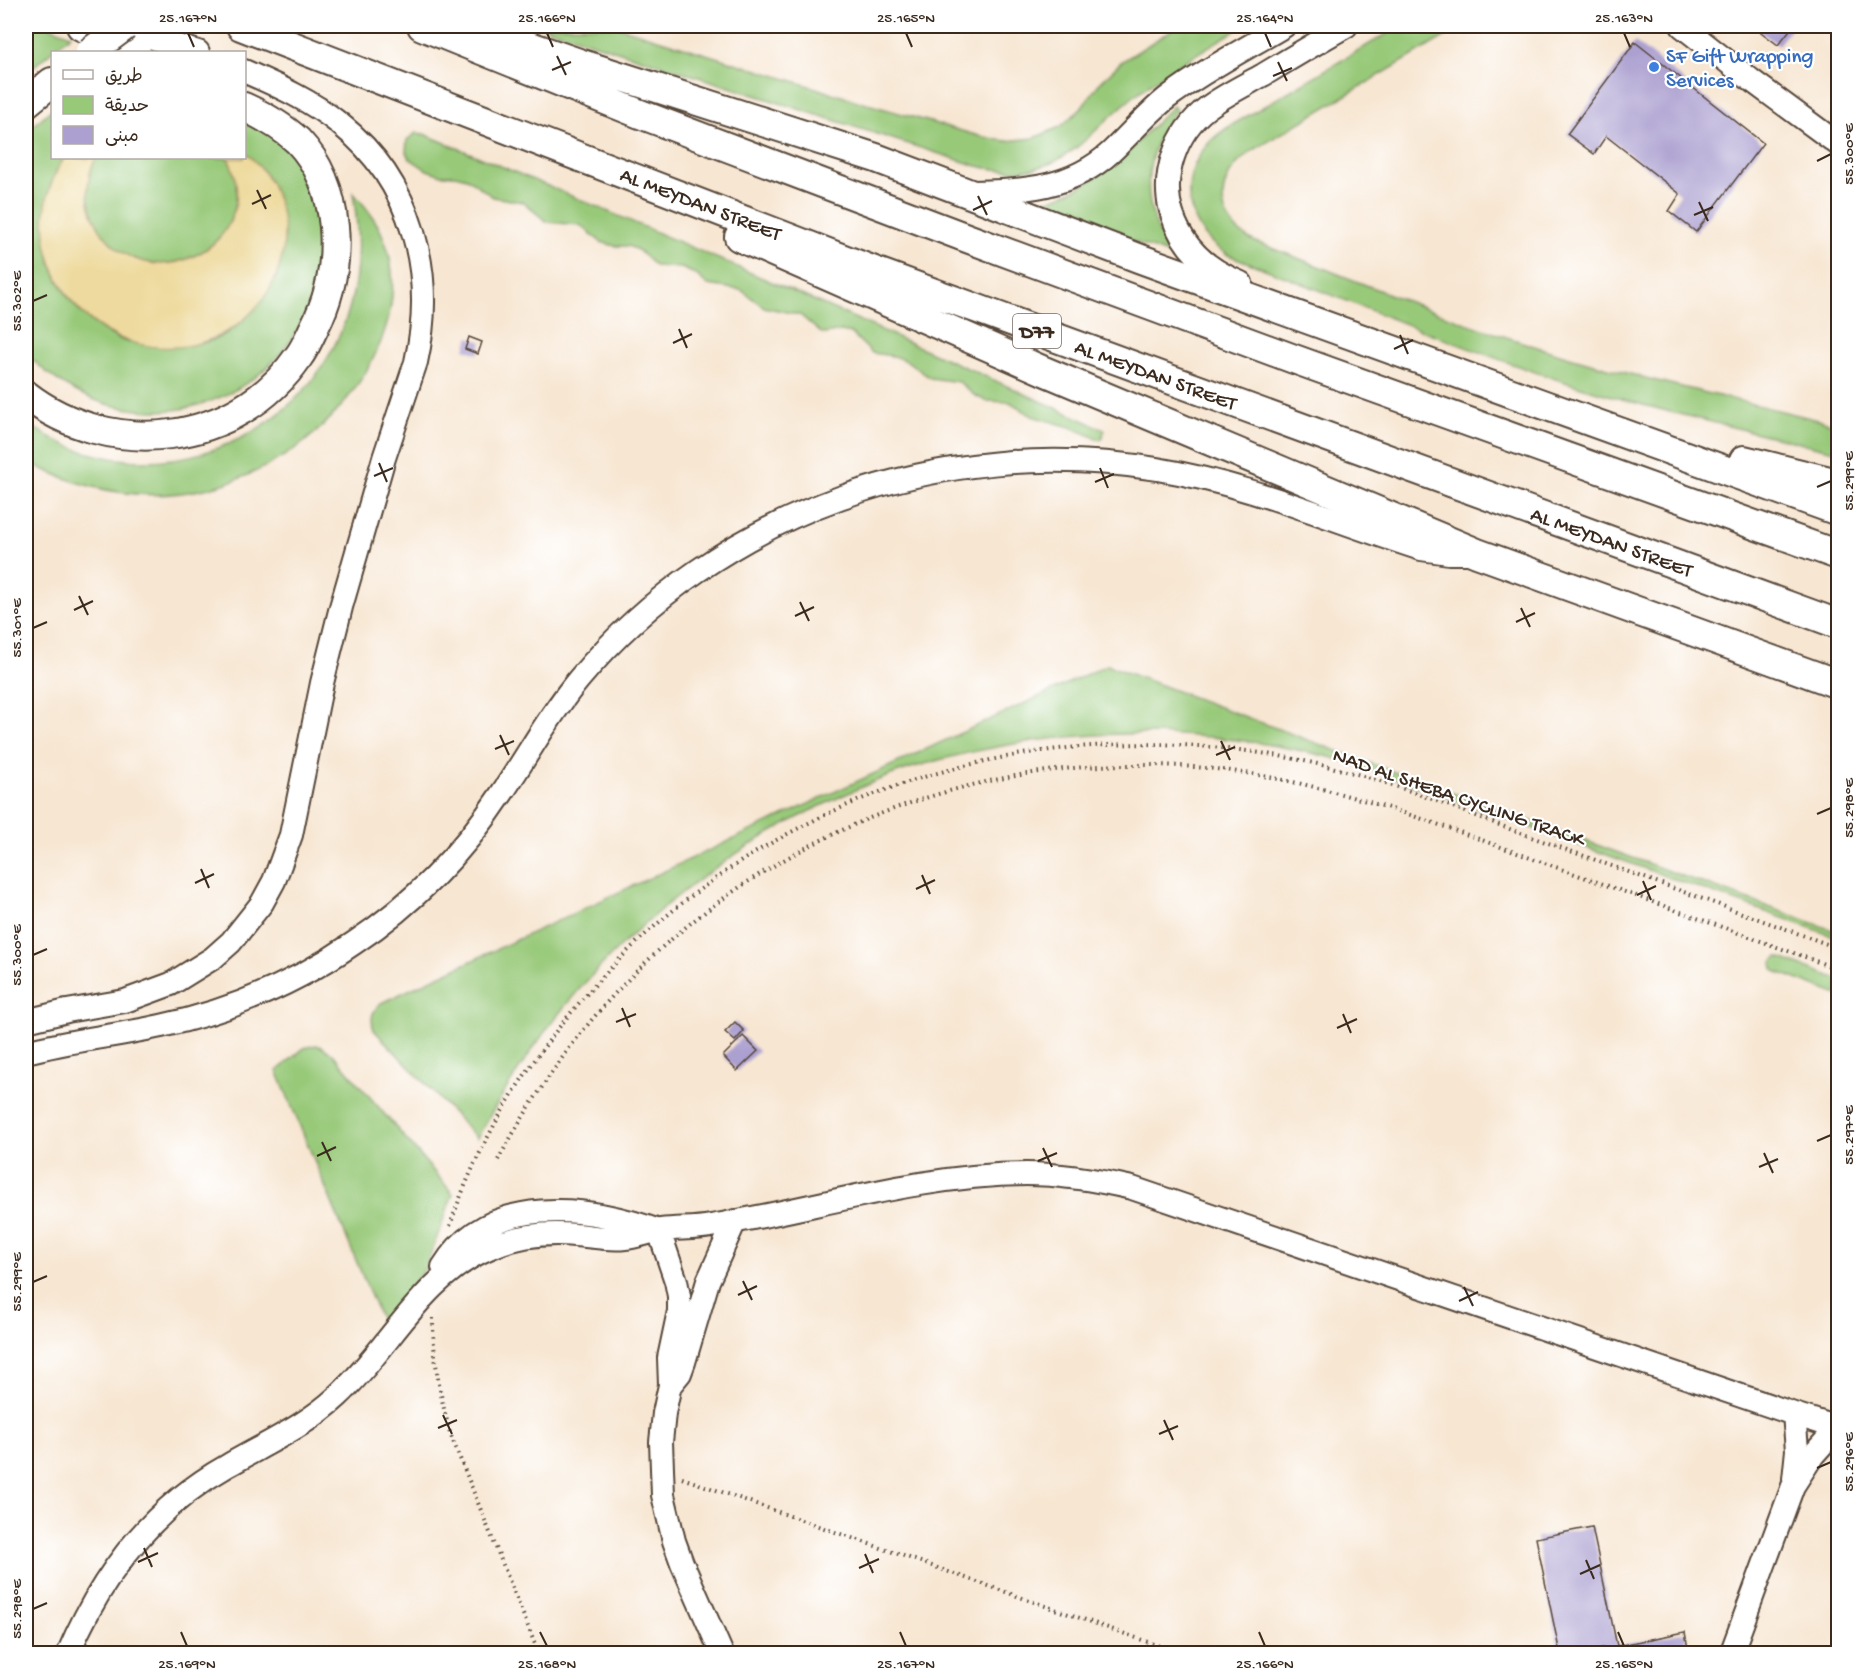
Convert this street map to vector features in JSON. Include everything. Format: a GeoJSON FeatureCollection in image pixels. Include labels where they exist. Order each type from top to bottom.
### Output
{"type":"FeatureCollection","features":[{"type":"Feature","properties":{"kind":"main road"},"geometry":{"type":"LineString","coordinates":[[81,26],[133,51]]}},
{"type":"Feature","properties":{"kind":"main road"},"geometry":{"type":"LineString","coordinates":[[91,51],[125,26]]}},
{"type":"Feature","properties":{"kind":"main road","name":"AL MEYDAN STREET"},"geometry":{"type":"LineString","coordinates":[[241,26],[877,272],[1839,624]]}},
{"type":"Feature","properties":{"kind":"main road"},"geometry":{"type":"LineString","coordinates":[[422,26],[640,114],[967,238],[1294,359],[1839,555]]}},
{"type":"Feature","properties":{"kind":"main road"},"geometry":{"type":"LineString","coordinates":[[470,26],[672,94],[820,139],[1839,511]]}},
{"type":"Feature","properties":{"kind":"main road"},"geometry":{"type":"LineString","coordinates":[[26,103],[51,83]]}},
{"type":"Feature","properties":{"kind":"main road"},"geometry":{"type":"LineString","coordinates":[[26,395],[58,416],[100,432],[134,436],[168,435],[190,431],[211,423],[251,403],[277,381],[300,356],[319,319],[331,279],[335,236],[329,193],[311,157],[298,142],[283,128],[246,108]]}},
{"type":"Feature","properties":{"kind":"main road"},"geometry":{"type":"LineString","coordinates":[[638,179],[710,223],[757,246],[1044,371],[1476,553],[1839,684]]}},
{"type":"Feature","properties":{"kind":"main road"},"geometry":{"type":"LineString","coordinates":[[1650,442],[1720,454],[1839,483]]}},
{"type":"Feature","properties":{"kind":"street"},"geometry":{"type":"LineString","coordinates":[[115,26],[195,51]]}},
{"type":"Feature","properties":{"kind":"street"},"geometry":{"type":"LineString","coordinates":[[965,193],[1041,188],[1078,175],[1110,152],[1168,98],[1284,26]]}},
{"type":"Feature","properties":{"kind":"street"},"geometry":{"type":"LineString","coordinates":[[1319,323],[1283,301],[1226,277],[1201,261],[1186,244],[1176,225],[1171,211],[1168,182],[1174,153],[1197,116],[1214,103],[1346,26]]}},
{"type":"Feature","properties":{"kind":"street"},"geometry":{"type":"LineString","coordinates":[[1682,26],[1839,144]]}},
{"type":"Feature","properties":{"kind":"street"},"geometry":{"type":"LineString","coordinates":[[26,1021],[124,1001],[171,984],[193,972],[219,952],[248,923],[262,903],[274,882],[291,835],[320,694],[341,608],[364,522],[412,374],[421,339],[424,303],[422,267],[410,221],[388,178],[375,159],[341,124],[301,98],[246,72]]}},
{"type":"Feature","properties":{"kind":"street"},"geometry":{"type":"LineString","coordinates":[[26,1052],[83,1039],[159,1027],[228,1008],[293,980],[355,943],[411,899],[460,848],[503,792],[559,705],[606,648],[636,620],[667,593],[737,546],[805,512],[848,495],[917,475],[985,463],[1051,460],[1112,463],[1159,469],[1232,486],[1421,549],[1449,554],[1476,553]]}},
{"type":"Feature","properties":{"kind":"street"},"geometry":{"type":"LineString","coordinates":[[68,1653],[79,1626],[100,1590],[130,1547],[151,1524],[199,1484],[282,1436],[336,1398],[375,1357],[434,1284],[468,1258],[510,1240],[533,1235],[553,1234],[622,1239],[659,1231],[735,1221],[900,1186],[945,1181],[1027,1174],[1098,1180],[1166,1199],[1794,1414],[1838,1427],[1813,1455],[1792,1486]]}},
{"type":"Feature","properties":{"kind":"street"},"geometry":{"type":"LineString","coordinates":[[670,1385],[680,1373],[708,1281],[735,1221]]}},
{"type":"Feature","properties":{"kind":"street"},"geometry":{"type":"LineString","coordinates":[[659,1231],[679,1296],[679,1311],[668,1367],[670,1385],[663,1423],[661,1471],[663,1495],[674,1541],[722,1653]]}},
{"type":"Feature","properties":{"kind":"street"},"geometry":{"type":"LineString","coordinates":[[1731,1653],[1792,1486],[1797,1450],[1794,1414]]}},
{"type":"Feature","properties":{"kind":"path","name":"NAD AL SHEBA CYCLING TRACK"},"geometry":{"type":"LineString","coordinates":[[447,1234],[488,1140],[532,1066],[570,1015],[605,975],[645,935],[680,905],[755,852],[830,812],[875,793],[931,774],[1023,753],[1068,747],[1160,743],[1242,750],[1322,765],[1401,788],[1839,948]]}},
{"type":"Feature","properties":{"kind":"path"},"geometry":{"type":"LineString","coordinates":[[498,1160],[544,1083],[602,1008],[663,946],[725,896],[793,853],[865,819],[940,792],[1018,774],[1097,766],[1177,766],[1226,770],[1302,784],[1394,808],[1839,969]]}},
{"type":"Feature","properties":{"kind":"path"},"geometry":{"type":"LineString","coordinates":[[434,1284],[435,1352],[443,1408],[461,1463],[539,1653]]}},
{"type":"Feature","properties":{"kind":"path"},"geometry":{"type":"LineString","coordinates":[[661,1471],[1182,1653]]}},
{"type":"Feature","properties":{"kind":"green space"},"geometry":{"type":"Polygon","coordinates":[[[26,26],[48,26],[71,35],[51,51],[26,73],[26,26]]]}},
{"type":"Feature","properties":{"kind":"green space"},"geometry":{"type":"Polygon","coordinates":[[[539,26],[616,26],[864,103],[979,136],[1006,141],[1034,138],[1060,127],[1081,109],[1098,85],[1121,62],[1178,26],[1243,26],[1142,90],[1070,152],[1052,163],[1032,169],[1007,170],[977,166],[539,26]]]}},
{"type":"Feature","properties":{"kind":"green space"},"geometry":{"type":"Polygon","coordinates":[[[1400,26],[1463,26],[1252,151],[1240,161],[1225,185],[1223,198],[1230,222],[1240,232],[1254,241],[1454,319],[1561,355],[1640,377],[1838,425],[1838,452],[1667,411],[1522,368],[1228,255],[1211,242],[1199,226],[1191,209],[1189,192],[1191,174],[1198,157],[1210,142],[1227,128],[1400,26]]]}},
{"type":"Feature","properties":{"kind":"green space"},"geometry":{"type":"Polygon","coordinates":[[[1173,106],[1176,110],[1156,144],[1149,180],[1149,198],[1153,216],[1170,255],[1032,204],[1055,198],[1093,179],[1126,153],[1173,106]]]}},
{"type":"Feature","properties":{"kind":"green space"},"geometry":{"type":"Polygon","coordinates":[[[51,110],[51,159],[63,159],[53,178],[47,200],[46,245],[52,267],[62,287],[75,306],[92,322],[121,340],[132,343],[201,343],[213,340],[236,327],[255,308],[277,275],[246,153],[246,117],[296,154],[306,175],[316,214],[317,274],[299,326],[268,367],[226,395],[177,409],[125,408],[73,390],[26,353],[26,132],[51,110]]]}},
{"type":"Feature","properties":{"kind":"green space"},"geometry":{"type":"Polygon","coordinates":[[[416,133],[424,134],[681,243],[1105,430],[1101,440],[1070,427],[1032,416],[1010,402],[986,401],[974,395],[959,382],[930,378],[907,361],[872,353],[851,333],[841,331],[825,334],[800,315],[764,307],[741,290],[708,285],[695,274],[681,268],[655,266],[638,250],[601,242],[580,225],[547,222],[523,202],[493,197],[467,178],[442,175],[427,170],[409,158],[406,152],[407,140],[416,133]]]}},
{"type":"Feature","properties":{"kind":"green space"},"geometry":{"type":"Polygon","coordinates":[[[96,159],[228,159],[236,190],[232,217],[216,240],[194,256],[168,263],[140,261],[115,247],[95,220],[88,197],[96,159]]]}},
{"type":"Feature","properties":{"kind":"green space"},"geometry":{"type":"Polygon","coordinates":[[[353,193],[377,224],[390,257],[392,291],[386,325],[373,358],[354,390],[330,418],[303,443],[269,465],[231,481],[205,489],[159,495],[113,491],[91,486],[69,480],[26,461],[26,422],[68,446],[112,458],[158,460],[202,453],[245,436],[283,411],[315,377],[339,336],[346,319],[357,266],[358,247],[353,193]]]}},
{"type":"Feature","properties":{"kind":"green space"},"geometry":{"type":"Polygon","coordinates":[[[1107,665],[1372,764],[1838,932],[1838,938],[1349,762],[1294,749],[1239,740],[1184,735],[1075,736],[1020,743],[965,754],[894,774],[802,815],[721,864],[646,922],[580,989],[530,1052],[477,1138],[374,1030],[373,1015],[381,1003],[1107,665]]]}},
{"type":"Feature","properties":{"kind":"green space"},"geometry":{"type":"Polygon","coordinates":[[[1778,957],[1838,979],[1838,995],[1775,971],[1772,962],[1778,957]]]}},
{"type":"Feature","properties":{"kind":"green space"},"geometry":{"type":"Polygon","coordinates":[[[316,1045],[333,1054],[453,1194],[426,1267],[383,1325],[277,1071],[304,1048],[316,1045]]]}},
{"type":"Feature","properties":{"kind":"sand"},"geometry":{"type":"Polygon","coordinates":[[[246,153],[265,174],[275,192],[281,212],[284,241],[279,269],[266,295],[242,321],[214,338],[184,346],[152,347],[122,339],[94,323],[71,300],[54,270],[46,241],[45,212],[51,184],[63,159],[96,159],[90,173],[88,189],[95,220],[115,247],[140,261],[168,263],[194,256],[216,240],[232,218],[236,190],[228,159],[246,159],[246,153]]]}},
{"type":"Feature","properties":{"kind":"building"},"geometry":{"type":"Polygon","coordinates":[[[1753,26],[1793,26],[1778,45],[1753,26]]]}},
{"type":"Feature","properties":{"kind":"building"},"geometry":{"type":"Polygon","coordinates":[[[1635,42],[1763,143],[1696,232],[1669,211],[1680,194],[1606,136],[1594,154],[1567,134],[1635,42]]]}},
{"type":"Feature","properties":{"kind":"building"},"geometry":{"type":"Polygon","coordinates":[[[469,337],[482,342],[478,354],[465,349],[469,337]]]}},
{"type":"Feature","properties":{"kind":"building"},"geometry":{"type":"Polygon","coordinates":[[[735,1022],[744,1031],[735,1041],[725,1032],[735,1022]]]}},
{"type":"Feature","properties":{"kind":"building"},"geometry":{"type":"Polygon","coordinates":[[[743,1036],[758,1051],[737,1071],[723,1056],[743,1036]]]}},
{"type":"Feature","properties":{"kind":"building"},"geometry":{"type":"Polygon","coordinates":[[[1592,1527],[1617,1646],[1685,1632],[1689,1654],[1604,1654],[1603,1648],[1578,1654],[1560,1654],[1536,1538],[1592,1527]]]}},
{"type":"Feature","properties":{"kind":"place","name":"SF Gift Wrapping Services"},"geometry":{"type":"Point","coordinates":[1654,67]}}]}
